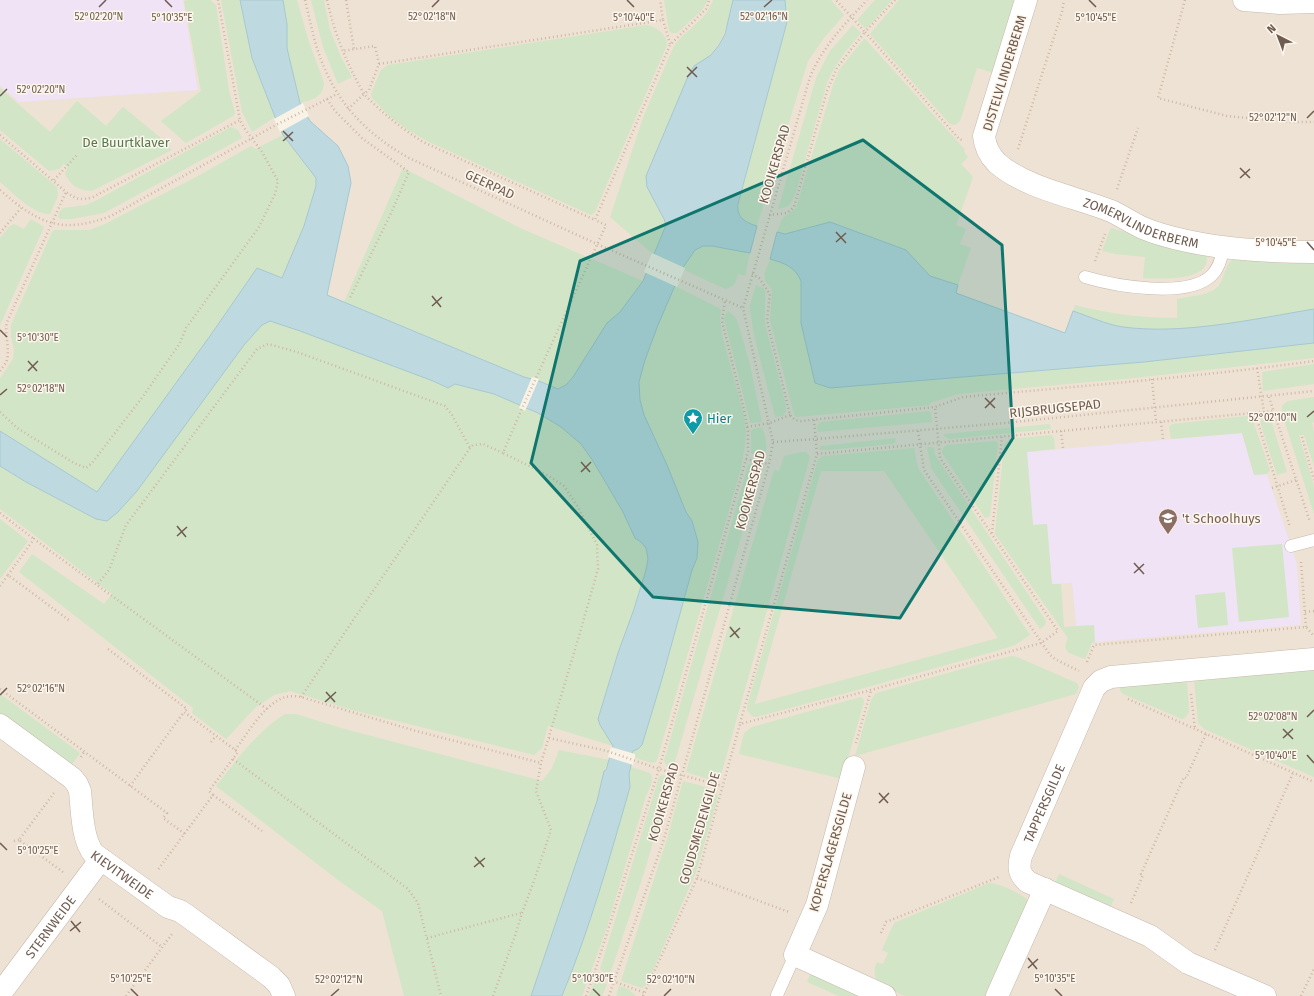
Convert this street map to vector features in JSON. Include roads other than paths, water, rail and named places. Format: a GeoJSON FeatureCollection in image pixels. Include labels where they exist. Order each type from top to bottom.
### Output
{"type":"FeatureCollection","features":[{"type":"Feature","properties":{"kind":"street","name":"DISTELVLINDERBERM"},"geometry":{"type":"LineString","coordinates":[[985,146],[984,136],[1026,0]]}},
{"type":"Feature","properties":{"kind":"street"},"geometry":{"type":"LineString","coordinates":[[1244,0],[1280,3],[1307,2]]}},
{"type":"Feature","properties":{"kind":"street","name":"ZOMERVLINDERBERM"},"geometry":{"type":"LineString","coordinates":[[985,146],[997,163],[1022,180],[1110,211],[1145,229],[1188,241],[1224,247],[1287,252],[1314,252]]}},
{"type":"Feature","properties":{"kind":"street","name":"TAPPERSGILDE"},"geometry":{"type":"LineString","coordinates":[[1045,889],[1028,882],[1023,878],[1019,871],[1019,864],[1021,856],[1094,688],[1092,677],[1111,677],[1314,659]]}},
{"type":"Feature","properties":{"kind":"street","name":"KIEVITWEIDE"},"geometry":{"type":"LineString","coordinates":[[0,725],[77,784],[80,791],[86,840],[89,848],[101,859],[168,908],[180,911],[186,915],[275,981],[284,996]]}},
{"type":"Feature","properties":{"kind":"street","name":"KOPERSLAGERSGILDE"},"geometry":{"type":"LineString","coordinates":[[795,955],[817,905],[854,767]]}},
{"type":"Feature","properties":{"kind":"street","name":"STERNWEIDE"},"geometry":{"type":"LineString","coordinates":[[0,994],[101,859]]}},
{"type":"Feature","properties":{"kind":"street"},"geometry":{"type":"LineString","coordinates":[[997,996],[1045,889],[1150,936],[1188,963],[1265,996]]}},
{"type":"Feature","properties":{"kind":"street"},"geometry":{"type":"LineString","coordinates":[[795,955],[885,996]]}},
{"type":"Feature","properties":{"kind":"lane"},"geometry":{"type":"LineString","coordinates":[[1085,277],[1101,282],[1139,287],[1168,288],[1195,285],[1206,280],[1213,274],[1218,267],[1224,247]]}},
{"type":"Feature","properties":{"kind":"lane"},"geometry":{"type":"LineString","coordinates":[[1293,545],[1314,540]]}},
{"type":"Feature","properties":{"kind":"lane"},"geometry":{"type":"LineString","coordinates":[[777,995],[795,955]]}},
{"type":"Feature","properties":{"kind":"water"},"geometry":{"type":"Polygon","coordinates":[[[240,0],[283,0],[287,24],[287,48],[300,103],[310,121],[338,146],[348,166],[351,183],[327,295],[524,377],[539,381],[558,389],[566,385],[573,377],[607,323],[620,312],[643,281],[666,225],[647,187],[646,176],[689,74],[694,66],[711,55],[719,45],[725,34],[733,0],[785,0],[787,22],[738,204],[740,216],[749,223],[757,226],[750,253],[712,246],[703,246],[695,250],[682,269],[658,325],[645,360],[639,382],[640,400],[644,415],[667,465],[686,512],[692,521],[698,542],[697,558],[692,570],[642,745],[632,753],[633,757],[629,774],[630,787],[599,892],[582,944],[562,996],[531,996],[597,801],[604,771],[606,770],[613,746],[598,719],[618,653],[634,609],[648,559],[646,548],[635,538],[623,512],[593,461],[581,444],[561,427],[538,413],[494,394],[455,384],[448,388],[433,381],[270,321],[262,325],[244,345],[137,491],[118,512],[107,521],[96,519],[26,482],[0,466],[0,431],[97,492],[210,336],[257,268],[282,278],[304,226],[316,186],[316,178],[283,135],[275,117],[252,58],[240,0]]]}},
{"type":"Feature","properties":{"kind":"water"},"geometry":{"type":"Polygon","coordinates":[[[830,222],[906,250],[930,276],[958,285],[956,293],[1065,333],[1073,311],[1117,326],[1146,329],[1170,329],[1218,325],[1314,309],[1314,343],[1144,362],[830,388],[815,383],[801,323],[801,281],[795,272],[788,266],[770,259],[777,232],[785,234],[830,222]]]}},
{"type":"Feature","properties":{"kind":"place","name":"Hier"},"geometry":{"type":"Point","coordinates":[693,435]}},
{"type":"Feature","properties":{"kind":"place","name":"'t Schoolhuys"},"geometry":{"type":"Point","coordinates":[1168,535]}},
{"type":"Feature","properties":{"kind":"park label","name":"De Buurtklaver"},"geometry":{"type":"Point","coordinates":[126,142]}}]}
